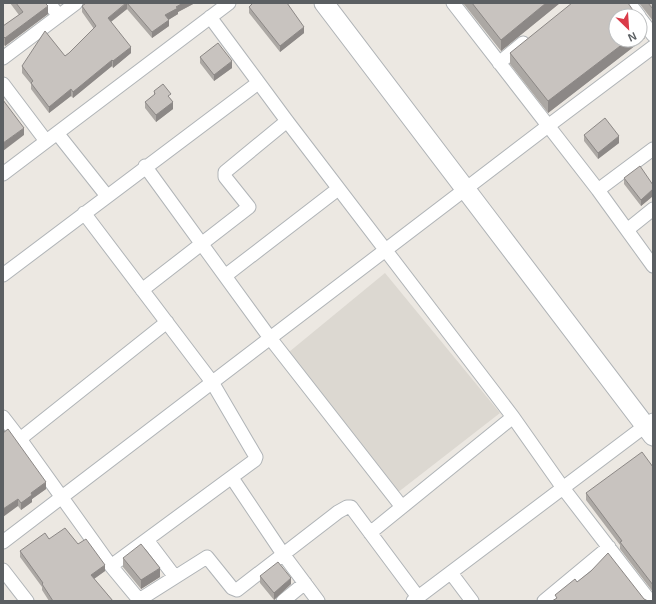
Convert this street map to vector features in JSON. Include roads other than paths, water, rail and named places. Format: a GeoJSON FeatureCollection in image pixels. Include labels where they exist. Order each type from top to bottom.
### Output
{"type":"FeatureCollection","features":[{"type":"Feature","properties":{"kind":"street"},"geometry":{"type":"LineString","coordinates":[[49,3],[59,16]]}},
{"type":"Feature","properties":{"kind":"street"},"geometry":{"type":"LineString","coordinates":[[3,58],[76,3]]}},
{"type":"Feature","properties":{"kind":"street"},"geometry":{"type":"LineString","coordinates":[[3,174],[229,3]]}},
{"type":"Feature","properties":{"kind":"street"},"geometry":{"type":"LineString","coordinates":[[3,418],[20,439],[111,566],[140,600],[206,558],[208,558],[232,588],[237,590],[338,512],[347,507],[351,507],[416,599],[563,488],[650,427],[324,3]]}},
{"type":"Feature","properties":{"kind":"street"},"geometry":{"type":"LineString","coordinates":[[453,3],[598,190],[653,266]]}},
{"type":"Feature","properties":{"kind":"street"},"geometry":{"type":"LineString","coordinates":[[210,18],[338,189],[513,418],[563,488],[650,601]]}},
{"type":"Feature","properties":{"kind":"street"},"geometry":{"type":"LineString","coordinates":[[499,63],[530,38]]}},
{"type":"Feature","properties":{"kind":"street"},"geometry":{"type":"LineString","coordinates":[[3,542],[653,47]]}},
{"type":"Feature","properties":{"kind":"street"},"geometry":{"type":"LineString","coordinates":[[3,275],[145,166],[258,83]]}},
{"type":"Feature","properties":{"kind":"street"},"geometry":{"type":"LineString","coordinates":[[3,84],[46,141]]}},
{"type":"Feature","properties":{"kind":"street"},"geometry":{"type":"LineString","coordinates":[[142,290],[249,207],[225,177],[226,172],[287,121]]}},
{"type":"Feature","properties":{"kind":"street"},"geometry":{"type":"LineString","coordinates":[[57,133],[107,196]]}},
{"type":"Feature","properties":{"kind":"street"},"geometry":{"type":"LineString","coordinates":[[598,190],[653,149]]}},
{"type":"Feature","properties":{"kind":"street"},"geometry":{"type":"LineString","coordinates":[[145,166],[270,338],[402,507]]}},
{"type":"Feature","properties":{"kind":"street"},"geometry":{"type":"LineString","coordinates":[[225,276],[338,189]]}},
{"type":"Feature","properties":{"kind":"street"},"geometry":{"type":"LineString","coordinates":[[627,230],[653,209]]}},
{"type":"Feature","properties":{"kind":"street"},"geometry":{"type":"LineString","coordinates":[[84,213],[212,382],[256,457],[255,460],[232,478],[111,566]]}},
{"type":"Feature","properties":{"kind":"street"},"geometry":{"type":"LineString","coordinates":[[20,439],[167,322]]}},
{"type":"Feature","properties":{"kind":"street"},"geometry":{"type":"LineString","coordinates":[[370,533],[513,418]]}},
{"type":"Feature","properties":{"kind":"street"},"geometry":{"type":"LineString","coordinates":[[232,478],[283,554],[318,601]]}},
{"type":"Feature","properties":{"kind":"street"},"geometry":{"type":"LineString","coordinates":[[147,540],[175,577]]}},
{"type":"Feature","properties":{"kind":"street"},"geometry":{"type":"LineString","coordinates":[[544,601],[609,547]]}},
{"type":"Feature","properties":{"kind":"street"},"geometry":{"type":"LineString","coordinates":[[3,570],[26,601]]}},
{"type":"Feature","properties":{"kind":"street"},"geometry":{"type":"LineString","coordinates":[[451,573],[472,601]]}},
{"type":"Feature","properties":{"kind":"street"},"geometry":{"type":"LineString","coordinates":[[282,601],[306,583]]}}]}
